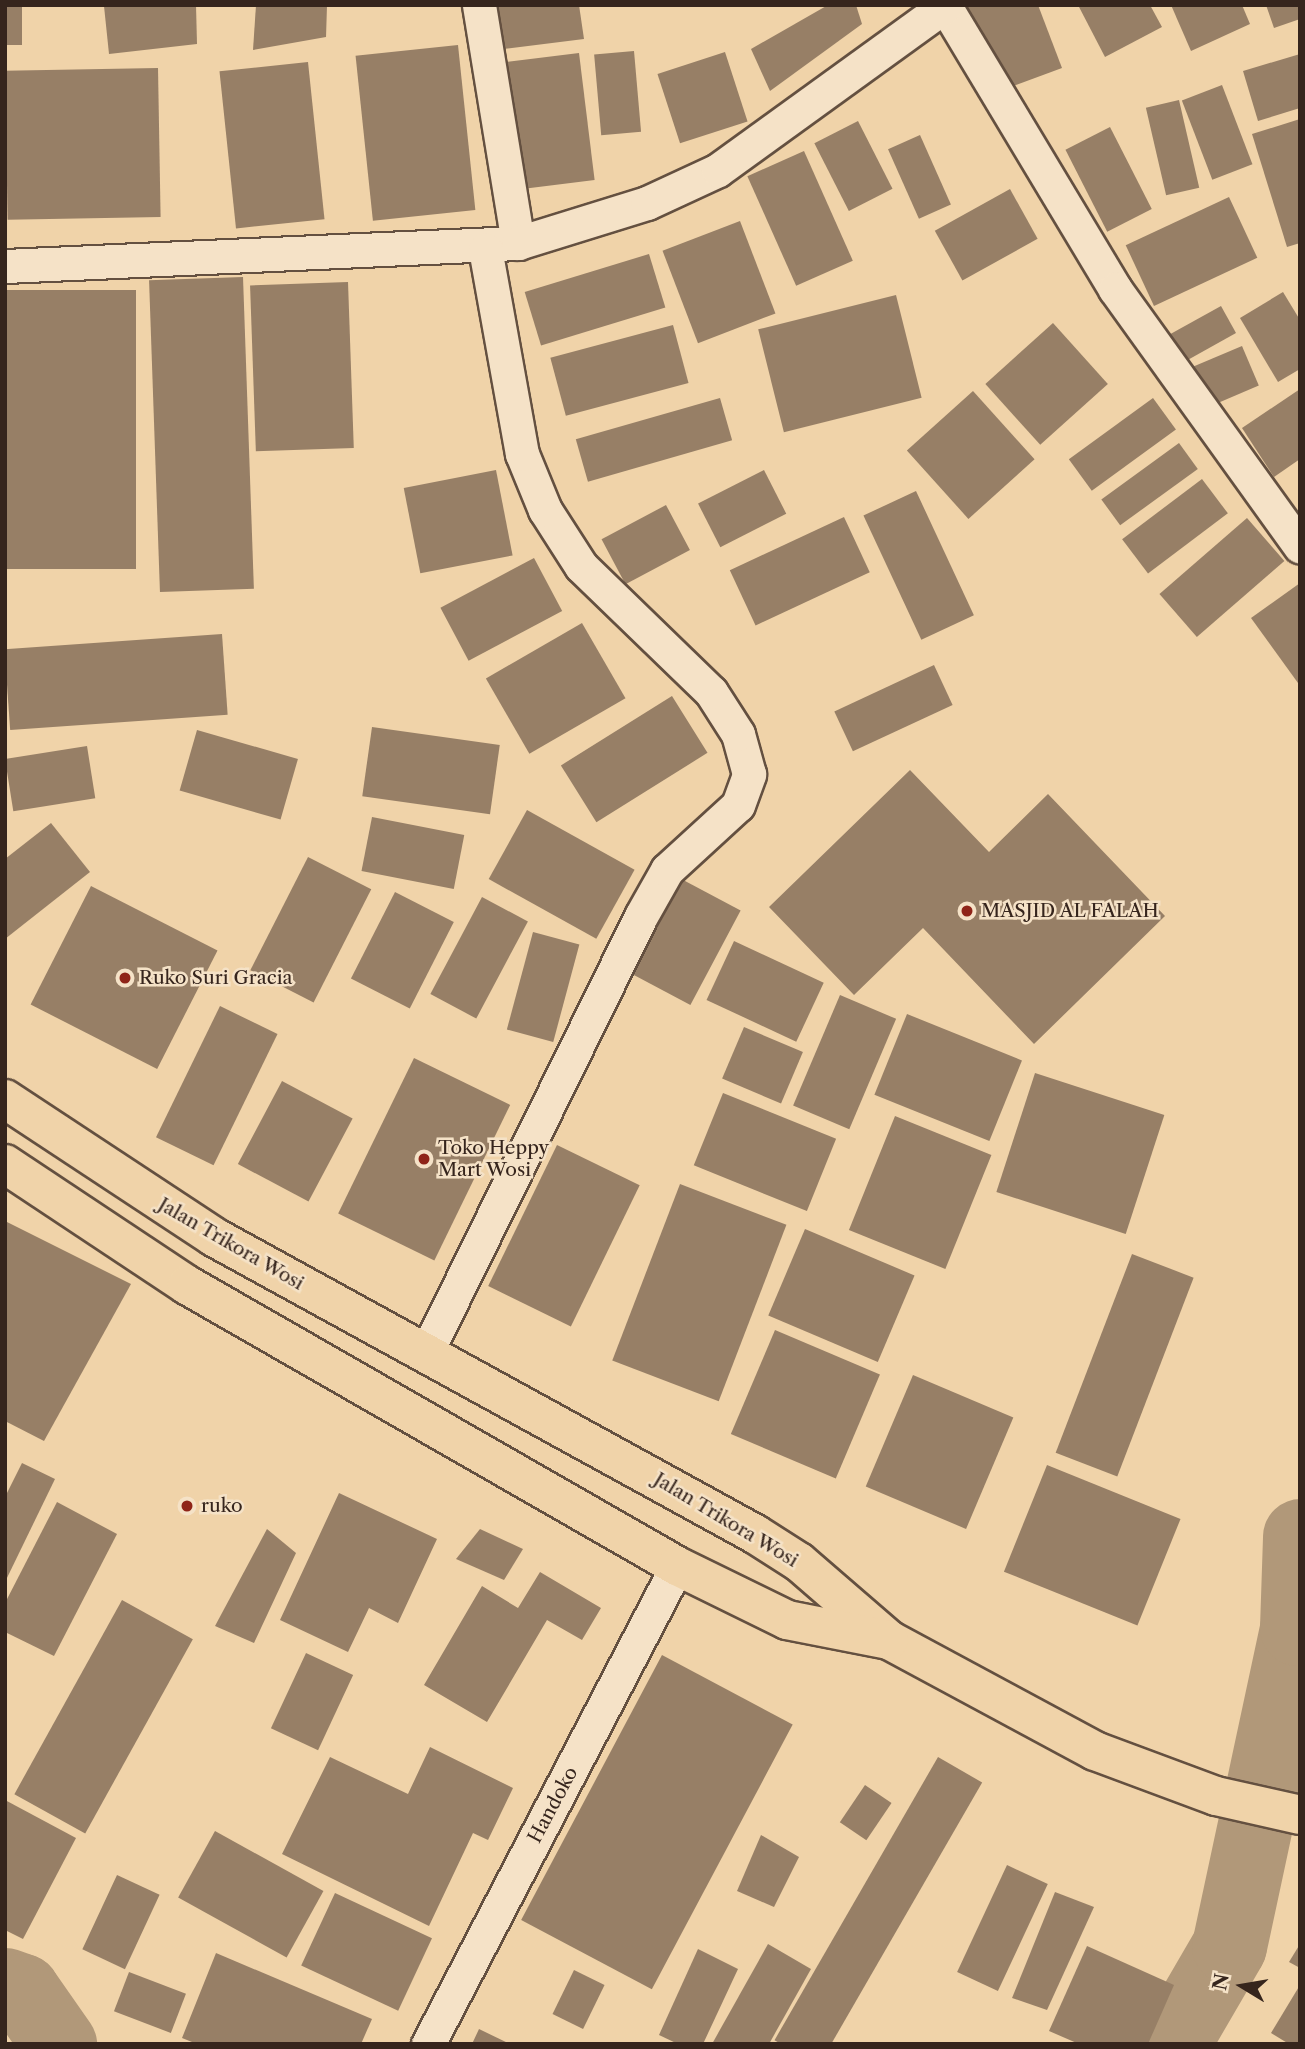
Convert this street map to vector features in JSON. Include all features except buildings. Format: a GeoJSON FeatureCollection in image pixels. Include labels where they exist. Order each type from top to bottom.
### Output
{"type":"FeatureCollection","features":[{"type":"Feature","properties":{"kind":"highway","name":"Jalan Trikora Wosi"},"geometry":{"type":"LineString","coordinates":[[5,1099],[214,1237],[427,1351],[755,1534],[799,1562],[889,1640]]}},
{"type":"Feature","properties":{"kind":"highway"},"geometry":{"type":"LineString","coordinates":[[5,1164],[187,1285],[677,1566],[787,1620],[889,1640],[1095,1751],[1216,1796],[1298,1814]]}},
{"type":"Feature","properties":{"kind":"street"},"geometry":{"type":"LineString","coordinates":[[479,5],[518,243]]}},
{"type":"Feature","properties":{"kind":"street"},"geometry":{"type":"LineString","coordinates":[[5,266],[485,249],[518,243],[647,203],[718,170],[946,5],[1115,289],[1300,546]]}},
{"type":"Feature","properties":{"kind":"street"},"geometry":{"type":"LineString","coordinates":[[427,1351],[641,916],[667,870],[737,805],[749,774],[738,734],[711,692],[581,566],[545,510],[522,454],[485,249]]}},
{"type":"Feature","properties":{"kind":"street","name":"Handoko"},"geometry":{"type":"LineString","coordinates":[[428,2044],[677,1566]]}},
{"type":"Feature","properties":{"kind":"waterway"},"geometry":{"type":"LineString","coordinates":[[1172,2044],[1229,1946],[1297,1628],[1300,1536]]}},
{"type":"Feature","properties":{"kind":"waterway"},"geometry":{"type":"LineString","coordinates":[[5,1985],[22,1991],[59,2044]]}},
{"type":"Feature","properties":{"kind":"place","name":"MASJID AL FALAH"},"geometry":{"type":"Point","coordinates":[967,911]}},
{"type":"Feature","properties":{"kind":"place","name":"Ruko Suri Gracia"},"geometry":{"type":"Point","coordinates":[125,978]}},
{"type":"Feature","properties":{"kind":"place","name":"Toko Heppy Mart Wosi"},"geometry":{"type":"Point","coordinates":[424,1159]}},
{"type":"Feature","properties":{"kind":"place","name":"ruko"},"geometry":{"type":"Point","coordinates":[187,1506]}}]}
